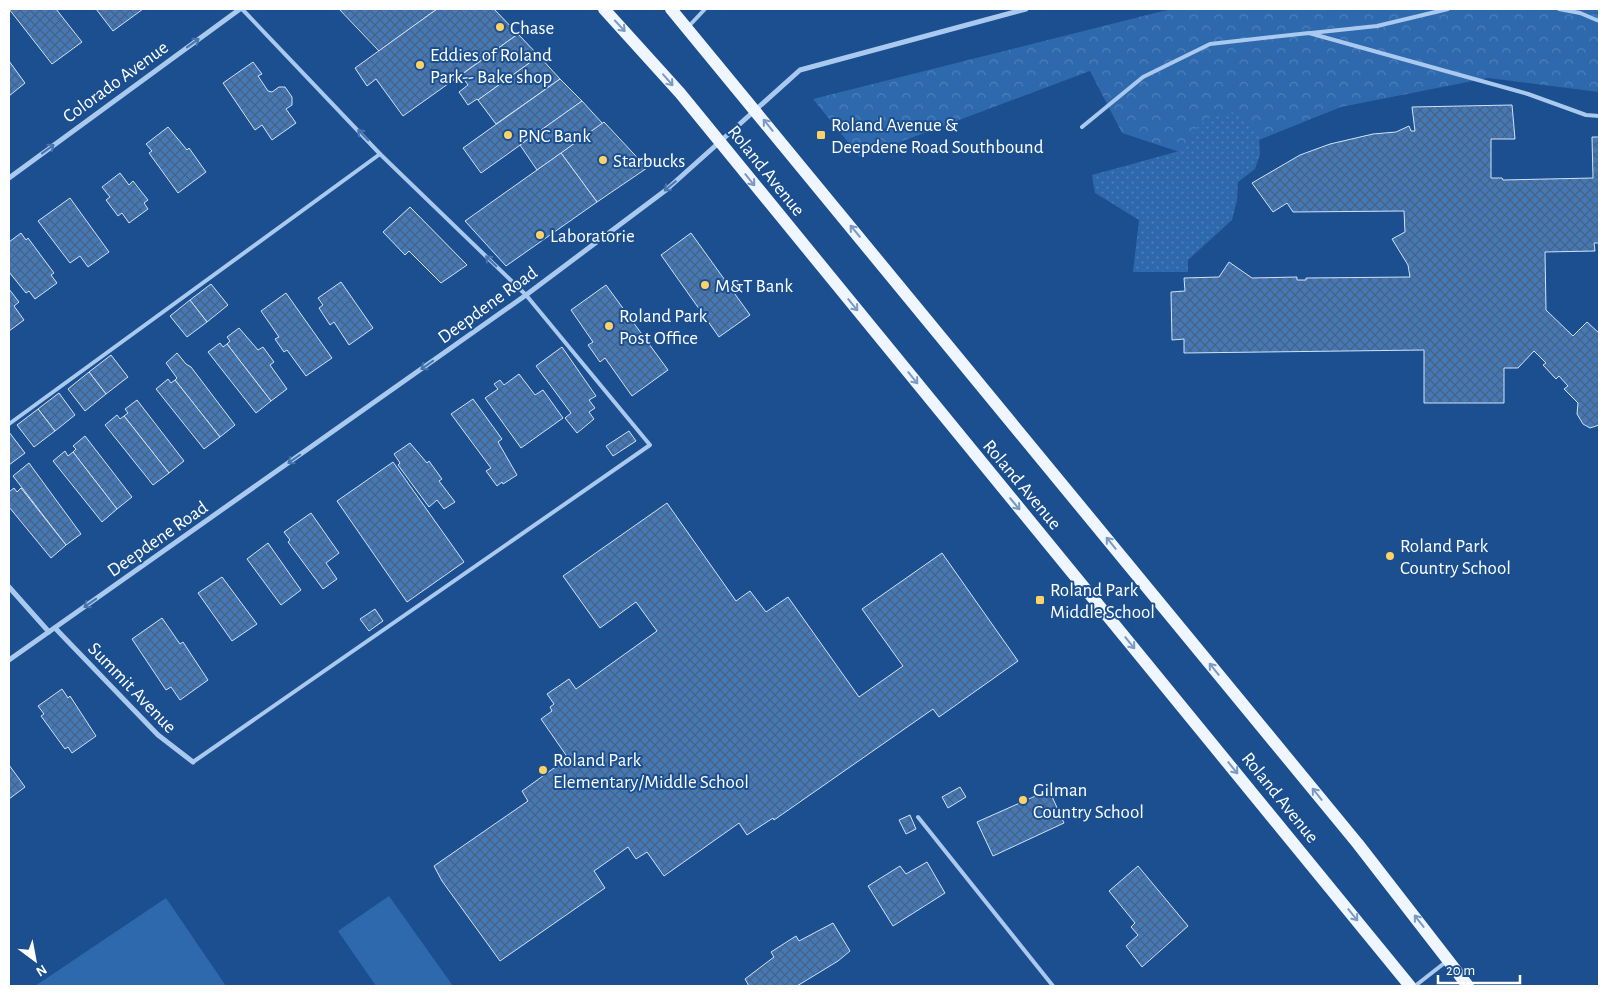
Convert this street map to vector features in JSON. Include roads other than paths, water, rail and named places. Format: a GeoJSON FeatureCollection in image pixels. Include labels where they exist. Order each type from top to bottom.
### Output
{"type":"FeatureCollection","features":[{"type":"Feature","properties":{"kind":"main road","name":"Roland Avenue"},"geometry":{"type":"LineString","coordinates":[[604,9],[720,142],[1410,986]]}},
{"type":"Feature","properties":{"kind":"main road","name":"Roland Avenue"},"geometry":{"type":"LineString","coordinates":[[671,9],[1358,844],[1468,986]]}},
{"type":"Feature","properties":{"kind":"street","name":"Colorado Avenue"},"geometry":{"type":"LineString","coordinates":[[9,178],[241,9]]}},
{"type":"Feature","properties":{"kind":"street","name":"Deepdene Road"},"geometry":{"type":"LineString","coordinates":[[9,660],[526,295],[666,190],[800,70],[1026,9]]}},
{"type":"Feature","properties":{"kind":"street"},"geometry":{"type":"LineString","coordinates":[[9,587],[49,632]]}},
{"type":"Feature","properties":{"kind":"street","name":"Summit Avenue"},"geometry":{"type":"LineString","coordinates":[[55,628],[158,734],[193,762]]}},
{"type":"Feature","properties":{"kind":"lane"},"geometry":{"type":"LineString","coordinates":[[193,762],[650,445],[526,295],[380,154],[241,9]]}},
{"type":"Feature","properties":{"kind":"lane"},"geometry":{"type":"LineString","coordinates":[[687,27],[705,9]]}},
{"type":"Feature","properties":{"kind":"lane"},"geometry":{"type":"LineString","coordinates":[[1082,127],[1143,77],[1210,44],[1377,26],[1448,9]]}},
{"type":"Feature","properties":{"kind":"lane"},"geometry":{"type":"LineString","coordinates":[[1559,9],[1580,13],[1599,21]]}},
{"type":"Feature","properties":{"kind":"lane"},"geometry":{"type":"LineString","coordinates":[[1309,33],[1528,94],[1586,115],[1599,116]]}},
{"type":"Feature","properties":{"kind":"lane"},"geometry":{"type":"LineString","coordinates":[[9,424],[380,154]]}},
{"type":"Feature","properties":{"kind":"lane"},"geometry":{"type":"LineString","coordinates":[[918,817],[1053,986]]}},
{"type":"Feature","properties":{"kind":"lane"},"geometry":{"type":"LineString","coordinates":[[1415,986],[1449,960]]}},
{"type":"Feature","properties":{"kind":"place","name":"Chase"},"geometry":{"type":"Point","coordinates":[500,27]}},
{"type":"Feature","properties":{"kind":"place","name":"Eddies of Roland Park-- Bake shop"},"geometry":{"type":"Point","coordinates":[420,65]}},
{"type":"Feature","properties":{"kind":"place","name":"PNC Bank"},"geometry":{"type":"Point","coordinates":[508,135]}},
{"type":"Feature","properties":{"kind":"place","name":"Roland Avenue & Deepdene Road Southbound"},"geometry":{"type":"Point","coordinates":[821,135]}},
{"type":"Feature","properties":{"kind":"place","name":"Starbucks"},"geometry":{"type":"Point","coordinates":[603,160]}},
{"type":"Feature","properties":{"kind":"place","name":"Laboratorie"},"geometry":{"type":"Point","coordinates":[540,235]}},
{"type":"Feature","properties":{"kind":"place","name":"M&T Bank"},"geometry":{"type":"Point","coordinates":[705,285]}},
{"type":"Feature","properties":{"kind":"place","name":"Roland Park Post Office"},"geometry":{"type":"Point","coordinates":[609,326]}},
{"type":"Feature","properties":{"kind":"place","name":"Roland Park Country School"},"geometry":{"type":"Point","coordinates":[1390,556]}},
{"type":"Feature","properties":{"kind":"place","name":"Roland Park Middle School"},"geometry":{"type":"Point","coordinates":[1040,600]}},
{"type":"Feature","properties":{"kind":"place","name":"Roland Park Elementary/Middle School"},"geometry":{"type":"Point","coordinates":[543,770]}},
{"type":"Feature","properties":{"kind":"place","name":"Gilman Country School"},"geometry":{"type":"Point","coordinates":[1023,800]}}]}
